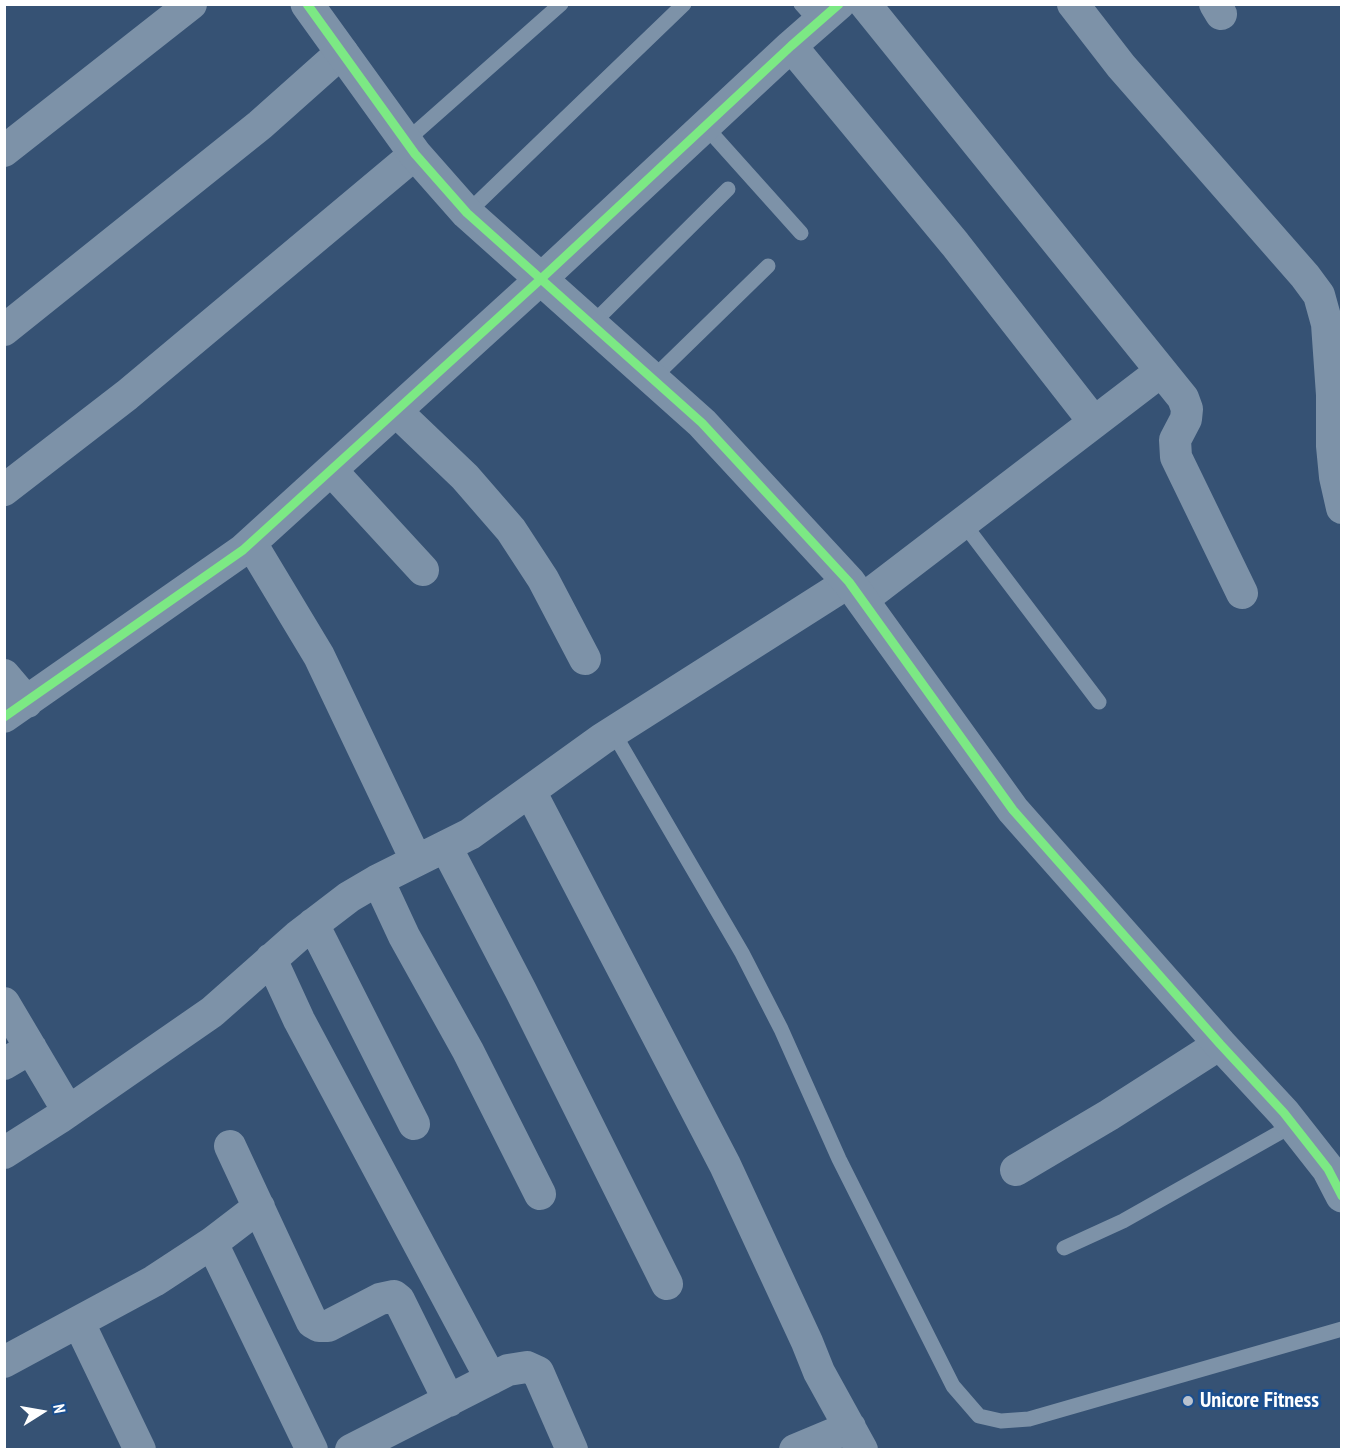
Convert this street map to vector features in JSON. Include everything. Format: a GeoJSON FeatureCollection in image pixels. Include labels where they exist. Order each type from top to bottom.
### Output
{"type":"FeatureCollection","features":[{"type":"Feature","properties":{"kind":"street"},"geometry":{"type":"LineString","coordinates":[[4,151],[191,4]]}},
{"type":"Feature","properties":{"kind":"street"},"geometry":{"type":"LineString","coordinates":[[866,4],[1183,398],[1187,409],[1186,419],[1175,441],[1176,457],[1242,593]]}},
{"type":"Feature","properties":{"kind":"street"},"geometry":{"type":"LineString","coordinates":[[1073,4],[1121,66],[1298,267],[1319,295],[1327,324],[1337,410],[1335,477],[1341,508]]}},
{"type":"Feature","properties":{"kind":"street"},"geometry":{"type":"LineString","coordinates":[[317,8],[342,52],[411,147],[467,213],[702,423],[856,591],[1013,810],[1293,1125],[1328,1169],[1341,1196]]}},
{"type":"Feature","properties":{"kind":"street"},"geometry":{"type":"LineString","coordinates":[[4,675],[16,710],[243,550],[542,279],[791,46],[819,11]]}},
{"type":"Feature","properties":{"kind":"street"},"geometry":{"type":"LineString","coordinates":[[791,46],[955,244],[1094,422]]}},
{"type":"Feature","properties":{"kind":"street"},"geometry":{"type":"LineString","coordinates":[[4,330],[260,125],[342,52]]}},
{"type":"Feature","properties":{"kind":"street"},"geometry":{"type":"LineString","coordinates":[[4,490],[128,395],[411,147]]}},
{"type":"Feature","properties":{"kind":"street"},"geometry":{"type":"LineString","coordinates":[[4,1153],[68,1112],[212,1012],[271,959],[349,897],[416,860],[470,834],[613,732],[856,591],[964,524],[1160,372]]}},
{"type":"Feature","properties":{"kind":"street"},"geometry":{"type":"LineString","coordinates":[[396,411],[465,477],[511,530],[543,579],[585,659]]}},
{"type":"Feature","properties":{"kind":"street"},"geometry":{"type":"LineString","coordinates":[[331,470],[423,570]]}},
{"type":"Feature","properties":{"kind":"street"},"geometry":{"type":"LineString","coordinates":[[251,543],[319,656],[416,860]]}},
{"type":"Feature","properties":{"kind":"street"},"geometry":{"type":"LineString","coordinates":[[530,791],[725,1165],[819,1372],[856,1438],[795,1449]]}},
{"type":"Feature","properties":{"kind":"street"},"geometry":{"type":"LineString","coordinates":[[446,847],[521,991],[667,1284]]}},
{"type":"Feature","properties":{"kind":"street"},"geometry":{"type":"LineString","coordinates":[[378,880],[404,936],[468,1050],[540,1194]]}},
{"type":"Feature","properties":{"kind":"street"},"geometry":{"type":"LineString","coordinates":[[313,924],[414,1124]]}},
{"type":"Feature","properties":{"kind":"street"},"geometry":{"type":"LineString","coordinates":[[271,959],[299,1020],[491,1379]]}},
{"type":"Feature","properties":{"kind":"street"},"geometry":{"type":"LineString","coordinates":[[4,1003],[68,1112]]}},
{"type":"Feature","properties":{"kind":"street"},"geometry":{"type":"LineString","coordinates":[[1016,1170],[1109,1115],[1220,1044]]}},
{"type":"Feature","properties":{"kind":"street"},"geometry":{"type":"LineString","coordinates":[[4,1064],[31,1048]]}},
{"type":"Feature","properties":{"kind":"street"},"geometry":{"type":"LineString","coordinates":[[230,1146],[312,1322],[319,1326],[328,1326],[380,1299],[394,1296],[399,1300],[449,1401]]}},
{"type":"Feature","properties":{"kind":"street"},"geometry":{"type":"LineString","coordinates":[[4,1362],[154,1281],[212,1243],[259,1208]]}},
{"type":"Feature","properties":{"kind":"street"},"geometry":{"type":"LineString","coordinates":[[212,1243],[312,1449]]}},
{"type":"Feature","properties":{"kind":"street"},"geometry":{"type":"LineString","coordinates":[[79,1323],[140,1449]]}},
{"type":"Feature","properties":{"kind":"street"},"geometry":{"type":"LineString","coordinates":[[351,1449],[508,1370],[527,1366],[538,1372],[572,1449]]}},
{"type":"Feature","properties":{"kind":"lane"},"geometry":{"type":"LineString","coordinates":[[411,147],[561,4]]}},
{"type":"Feature","properties":{"kind":"lane"},"geometry":{"type":"LineString","coordinates":[[467,213],[684,4]]}},
{"type":"Feature","properties":{"kind":"lane"},"geometry":{"type":"LineString","coordinates":[[705,126],[801,233]]}},
{"type":"Feature","properties":{"kind":"lane"},"geometry":{"type":"LineString","coordinates":[[592,323],[728,189]]}},
{"type":"Feature","properties":{"kind":"lane"},"geometry":{"type":"LineString","coordinates":[[653,378],[768,267]]}},
{"type":"Feature","properties":{"kind":"lane"},"geometry":{"type":"LineString","coordinates":[[964,524],[1099,702]]}},
{"type":"Feature","properties":{"kind":"lane"},"geometry":{"type":"LineString","coordinates":[[613,732],[742,954],[781,1029],[839,1159],[952,1386],[979,1416],[1001,1421],[1029,1419],[1341,1329]]}},
{"type":"Feature","properties":{"kind":"lane"},"geometry":{"type":"LineString","coordinates":[[1064,1248],[1123,1221],[1293,1125]]}},
{"type":"Feature","properties":{"kind":"cycle path"},"geometry":{"type":"LineString","coordinates":[[307,4],[415,154],[467,213],[702,423],[849,582],[1013,810],[1284,1113],[1328,1169],[1342,1196]]}},
{"type":"Feature","properties":{"kind":"cycle path"},"geometry":{"type":"LineString","coordinates":[[4,717],[243,550],[839,4]]}},
{"type":"Feature","properties":{"kind":"place","name":"Unicore Fitness"},"geometry":{"type":"Point","coordinates":[1188,1401]}}]}
